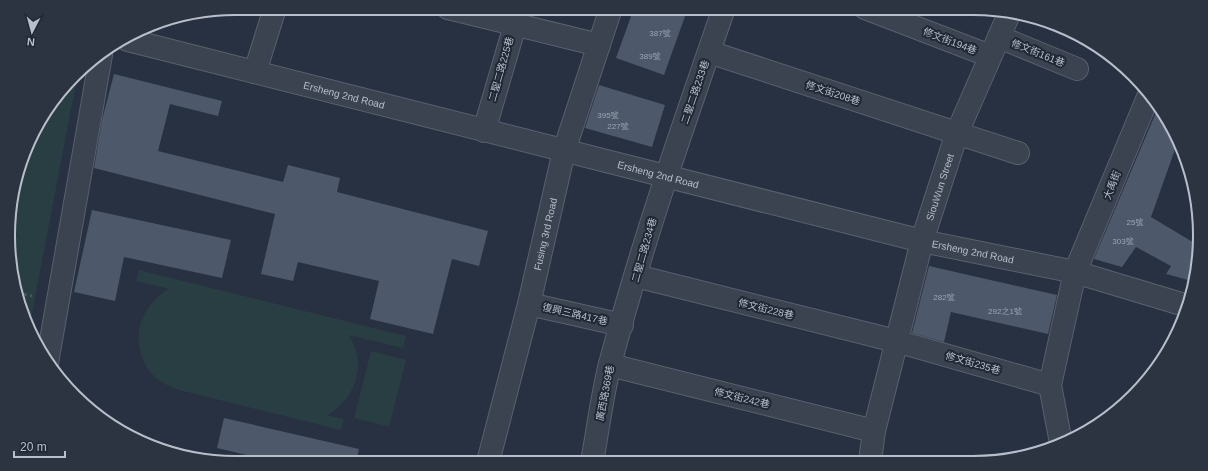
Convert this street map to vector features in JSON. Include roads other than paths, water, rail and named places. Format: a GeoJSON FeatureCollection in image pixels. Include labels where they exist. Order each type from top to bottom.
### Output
{"type":"FeatureCollection","features":[{"type":"Feature","properties":{"kind":"street"},"geometry":{"type":"LineString","coordinates":[[255,72],[273,15]]}},
{"type":"Feature","properties":{"kind":"street"},"geometry":{"type":"LineString","coordinates":[[502,15],[517,17],[599,45]]}},
{"type":"Feature","properties":{"kind":"street","name":"Fusing 3rd Road"},"geometry":{"type":"LineString","coordinates":[[490,456],[529,304],[564,151],[609,15]]}},
{"type":"Feature","properties":{"kind":"street","name":"二聖二路233巷"},"geometry":{"type":"LineString","coordinates":[[666,176],[722,15]]}},
{"type":"Feature","properties":{"kind":"street","name":"修文街194巷"},"geometry":{"type":"LineString","coordinates":[[888,15],[995,47]]}},
{"type":"Feature","properties":{"kind":"street","name":"二聖二路225巷"},"geometry":{"type":"LineString","coordinates":[[484,131],[517,17]]}},
{"type":"Feature","properties":{"kind":"street","name":"SiouWun Street"},"geometry":{"type":"LineString","coordinates":[[871,456],[874,430],[922,241],[958,133],[1007,18]]}},
{"type":"Feature","properties":{"kind":"street","name":"Ersheng 2nd Road"},"geometry":{"type":"LineString","coordinates":[[132,41],[922,241],[1075,272],[1182,304]]}},
{"type":"Feature","properties":{"kind":"street","name":"修文街161巷"},"geometry":{"type":"LineString","coordinates":[[995,47],[1077,69]]}},
{"type":"Feature","properties":{"kind":"street","name":"修文街208巷"},"geometry":{"type":"LineString","coordinates":[[709,52],[1018,154]]}},
{"type":"Feature","properties":{"kind":"street"},"geometry":{"type":"LineString","coordinates":[[49,353],[100,62]]}},
{"type":"Feature","properties":{"kind":"street","name":"大禹街"},"geometry":{"type":"LineString","coordinates":[[1050,385],[1075,272],[1147,100]]}},
{"type":"Feature","properties":{"kind":"street","name":"二聖二路234巷"},"geometry":{"type":"LineString","coordinates":[[622,325],[666,176]]}},
{"type":"Feature","properties":{"kind":"street","name":"修文街228巷"},"geometry":{"type":"LineString","coordinates":[[636,276],[896,341]]}},
{"type":"Feature","properties":{"kind":"street","name":"復興三路417巷"},"geometry":{"type":"LineString","coordinates":[[529,304],[622,325]]}},
{"type":"Feature","properties":{"kind":"street","name":"廣西路369巷"},"geometry":{"type":"LineString","coordinates":[[593,456],[610,365],[622,325]]}},
{"type":"Feature","properties":{"kind":"street","name":"修文街235巷"},"geometry":{"type":"LineString","coordinates":[[896,341],[1050,385]]}},
{"type":"Feature","properties":{"kind":"street","name":"修文街242巷"},"geometry":{"type":"LineString","coordinates":[[610,365],[874,430]]}},
{"type":"Feature","properties":{"kind":"street"},"geometry":{"type":"LineString","coordinates":[[1050,385],[1060,438]]}}]}
